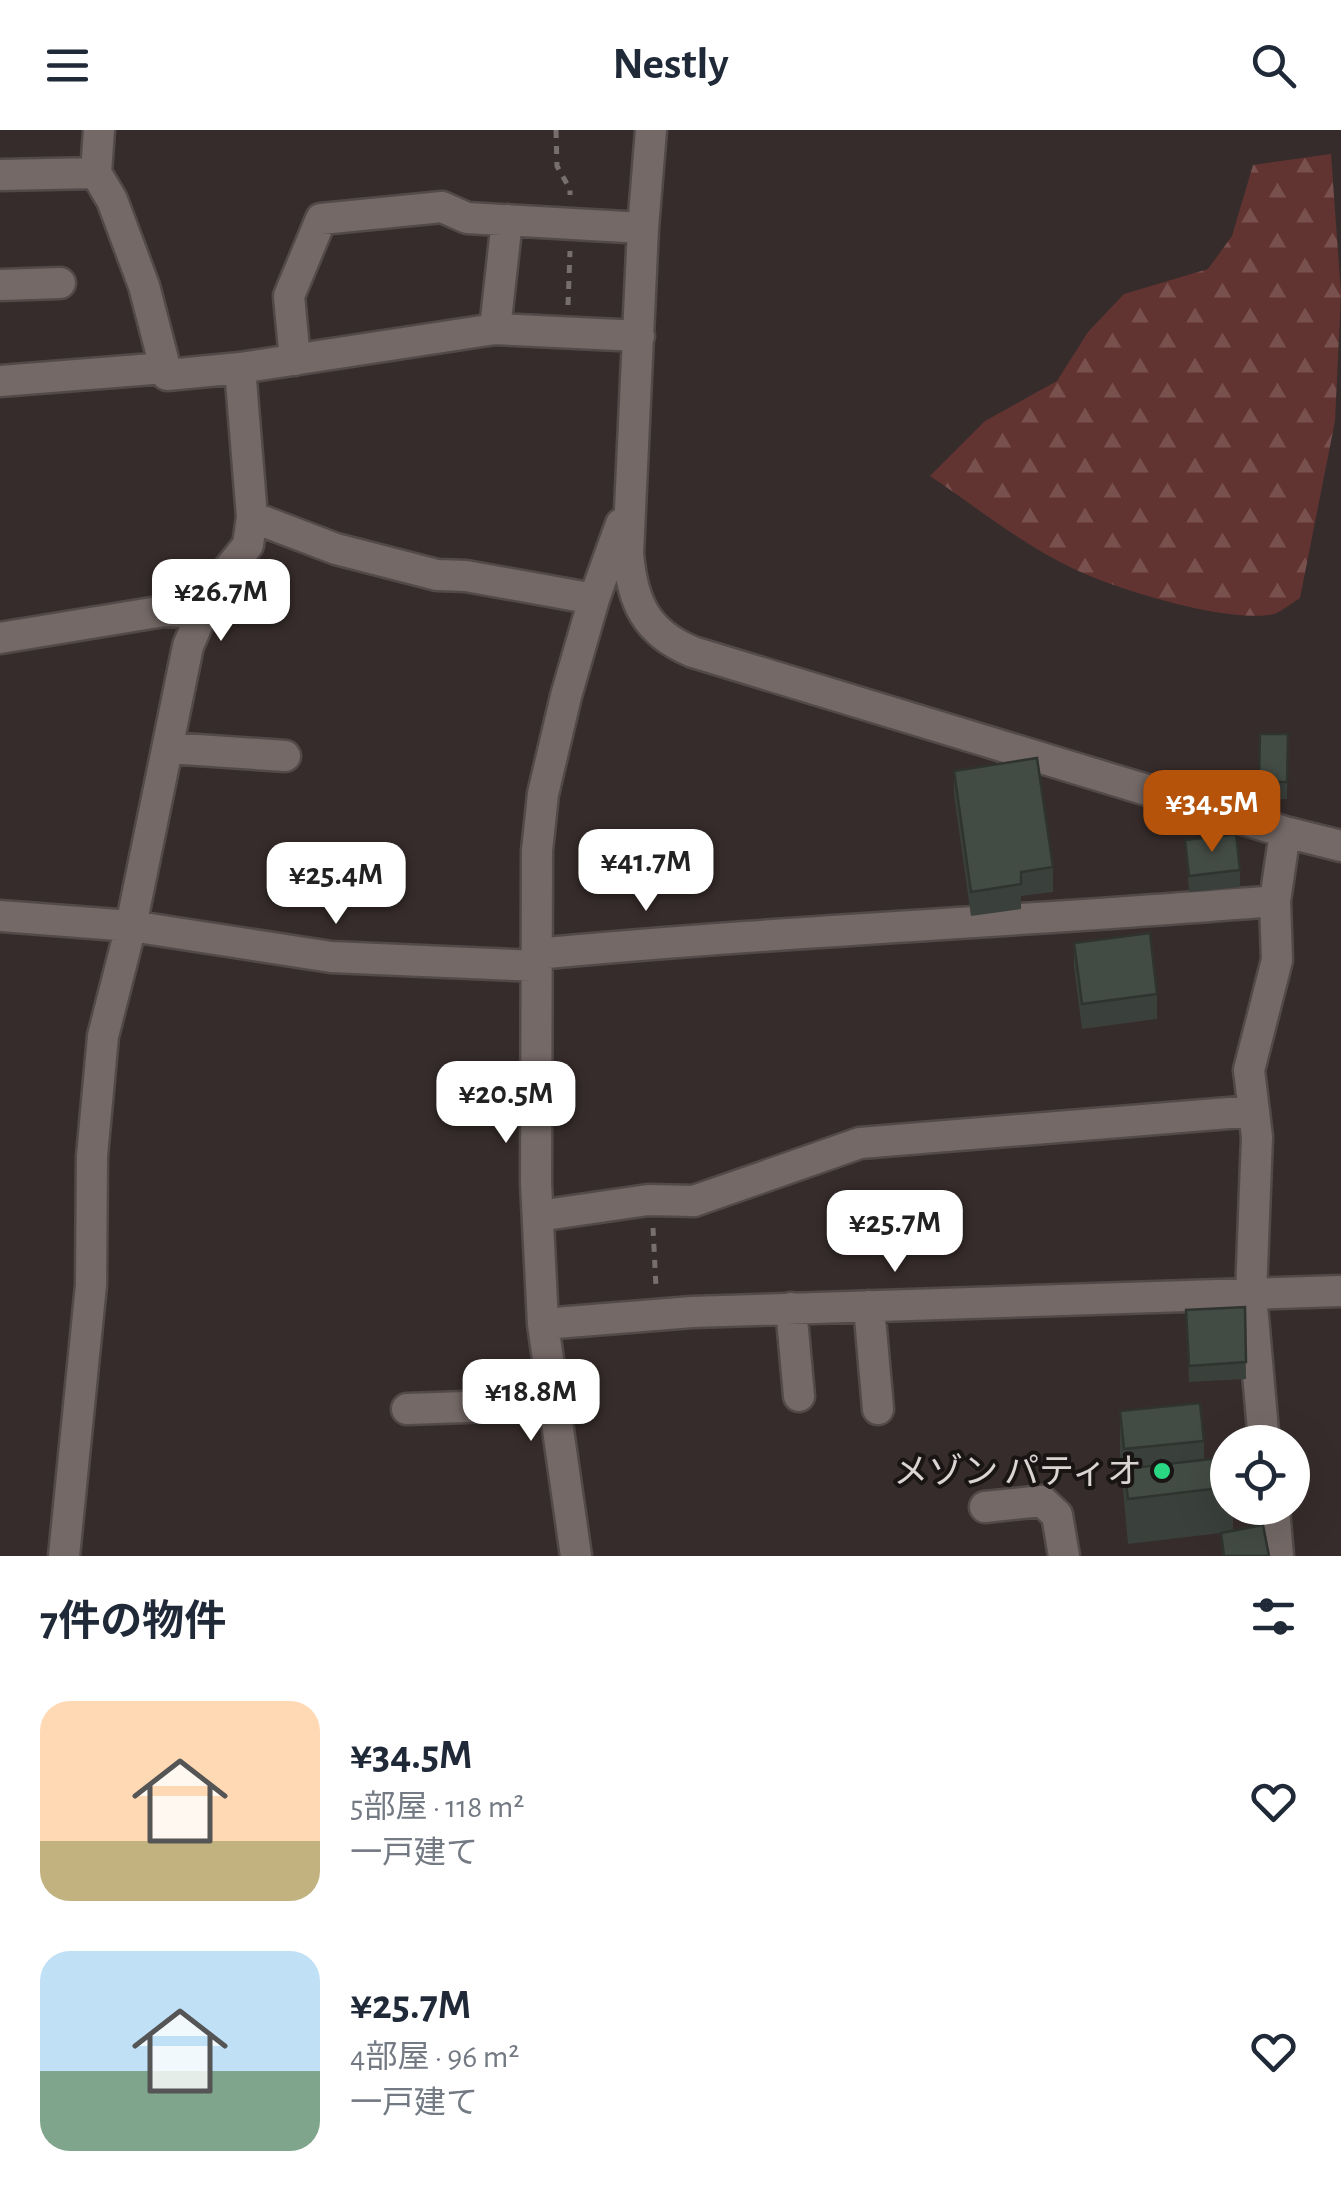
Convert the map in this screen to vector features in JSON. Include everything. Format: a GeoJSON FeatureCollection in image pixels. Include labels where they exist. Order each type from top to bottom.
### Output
{"type":"FeatureCollection","features":[{"type":"Feature","properties":{"kind":"street"},"geometry":{"type":"LineString","coordinates":[[100,130],[96,173],[112,200],[144,286],[166,371]]}},
{"type":"Feature","properties":{"kind":"street"},"geometry":{"type":"LineString","coordinates":[[651,130],[634,460],[628,502],[630,576],[639,609],[672,643],[758,673],[1341,846]]}},
{"type":"Feature","properties":{"kind":"street"},"geometry":{"type":"LineString","coordinates":[[0,175],[96,173]]}},
{"type":"Feature","properties":{"kind":"street"},"geometry":{"type":"LineString","coordinates":[[295,360],[289,296],[322,220],[442,207],[467,218],[643,228]]}},
{"type":"Feature","properties":{"kind":"street"},"geometry":{"type":"LineString","coordinates":[[494,329],[506,220]]}},
{"type":"Feature","properties":{"kind":"street"},"geometry":{"type":"LineString","coordinates":[[0,285],[60,282]]}},
{"type":"Feature","properties":{"kind":"street"},"geometry":{"type":"LineString","coordinates":[[0,381],[240,368],[494,329],[639,336]]}},
{"type":"Feature","properties":{"kind":"street"},"geometry":{"type":"LineString","coordinates":[[64,1556],[91,1285],[96,1096],[103,1036],[131,926],[188,646],[212,590],[248,544],[252,516],[240,368]]}},
{"type":"Feature","properties":{"kind":"street"},"geometry":{"type":"LineString","coordinates":[[576,1556],[543,1324],[538,1216],[536,851],[543,794],[566,696],[628,502]]}},
{"type":"Feature","properties":{"kind":"street"},"geometry":{"type":"LineString","coordinates":[[252,516],[336,548],[437,575],[466,576],[594,599]]}},
{"type":"Feature","properties":{"kind":"street"},"geometry":{"type":"LineString","coordinates":[[0,638],[164,611],[202,613]]}},
{"type":"Feature","properties":{"kind":"street"},"geometry":{"type":"LineString","coordinates":[[168,748],[286,756]]}},
{"type":"Feature","properties":{"kind":"street"},"geometry":{"type":"LineString","coordinates":[[1263,1425],[1251,1294],[1256,1137],[1250,1070],[1276,960],[1275,901],[1284,832]]}},
{"type":"Feature","properties":{"kind":"street"},"geometry":{"type":"LineString","coordinates":[[0,916],[131,926],[330,956],[537,960],[760,936],[1275,901]]}},
{"type":"Feature","properties":{"kind":"street"},"geometry":{"type":"LineString","coordinates":[[538,1216],[652,1200],[694,1201],[860,1143],[1254,1111]]}},
{"type":"Feature","properties":{"kind":"street"},"geometry":{"type":"LineString","coordinates":[[543,1324],[791,1308],[1341,1291]]}},
{"type":"Feature","properties":{"kind":"street"},"geometry":{"type":"LineString","coordinates":[[869,1306],[878,1409]]}},
{"type":"Feature","properties":{"kind":"street"},"geometry":{"type":"LineString","coordinates":[[791,1308],[799,1396]]}},
{"type":"Feature","properties":{"kind":"street"},"geometry":{"type":"LineString","coordinates":[[407,1409],[556,1404]]}},
{"type":"Feature","properties":{"kind":"street"},"geometry":{"type":"LineString","coordinates":[[985,1507],[1042,1501],[1056,1516],[1064,1556]]}},
{"type":"Feature","properties":{"kind":"street"},"geometry":{"type":"LineString","coordinates":[[1275,1525],[1278,1556]]}},
{"type":"Feature","properties":{"kind":"path"},"geometry":{"type":"LineString","coordinates":[[652,1200],[658,1315]]}},
{"type":"Feature","properties":{"kind":"green space"},"geometry":{"type":"Polygon","coordinates":[[[1331,154],[1341,294],[1335,421],[1300,598],[1274,614],[1254,616],[1172,603],[1115,585],[1035,548],[930,476],[985,421],[1057,381],[1088,332],[1124,294],[1208,269],[1232,236],[1253,165],[1331,154]]]}},
{"type":"Feature","properties":{"kind":"building"},"geometry":{"type":"Polygon","coordinates":[[[1260,734],[1288,734],[1287,782],[1259,782],[1260,734]]]}},
{"type":"Feature","properties":{"kind":"building"},"geometry":{"type":"Polygon","coordinates":[[[1037,758],[1053,867],[1021,872],[1021,884],[971,892],[954,771],[1037,758]]]}},
{"type":"Feature","properties":{"kind":"building"},"geometry":{"type":"Polygon","coordinates":[[[1236,834],[1240,870],[1189,876],[1185,840],[1236,834]]]}},
{"type":"Feature","properties":{"kind":"building"},"geometry":{"type":"Polygon","coordinates":[[[1150,933],[1157,994],[1082,1004],[1074,943],[1150,933]]]}},
{"type":"Feature","properties":{"kind":"building"},"geometry":{"type":"Polygon","coordinates":[[[1245,1307],[1246,1362],[1189,1366],[1186,1310],[1245,1307]]]}},
{"type":"Feature","properties":{"kind":"building"},"geometry":{"type":"Polygon","coordinates":[[[1200,1403],[1204,1441],[1124,1449],[1120,1411],[1200,1403]]]}},
{"type":"Feature","properties":{"kind":"building","name":"メゾン パティオ"},"geometry":{"type":"Polygon","coordinates":[[[1210,1459],[1210,1489],[1128,1499],[1124,1469],[1210,1459]]]}},
{"type":"Feature","properties":{"kind":"building"},"geometry":{"type":"Polygon","coordinates":[[[1263,1525],[1269,1556],[1224,1556],[1221,1533],[1263,1525]]]}},
{"type":"Feature","properties":{"kind":"place","name":"メゾン パティオ"},"geometry":{"type":"Point","coordinates":[1162,1471]}}]}
